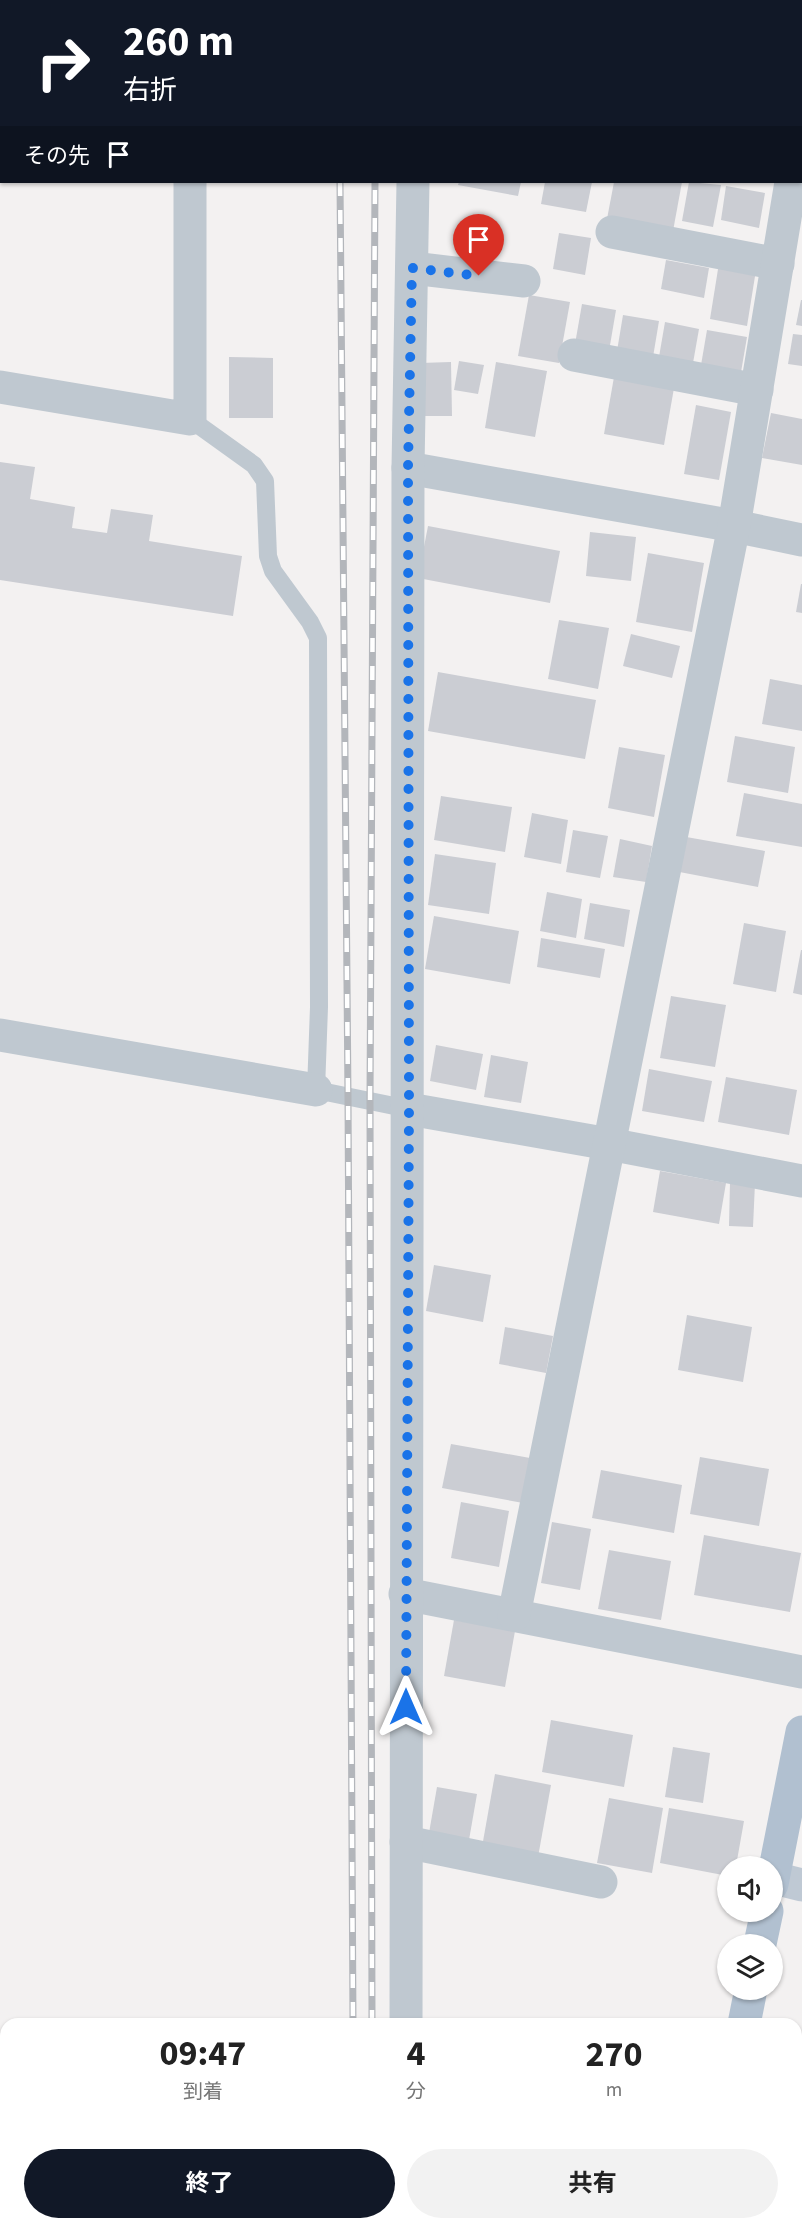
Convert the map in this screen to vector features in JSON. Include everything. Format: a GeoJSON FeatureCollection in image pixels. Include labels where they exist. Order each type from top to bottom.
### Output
{"type":"FeatureCollection","features":[{"type":"Feature","properties":{"kind":"main road"},"geometry":{"type":"LineString","coordinates":[[783,1882],[802,1732]]}},
{"type":"Feature","properties":{"kind":"main road"},"geometry":{"type":"LineString","coordinates":[[745,2018],[749,2000]]}},
{"type":"Feature","properties":{"kind":"street"},"geometry":{"type":"LineString","coordinates":[[0,387],[190,419],[190,183]]}},
{"type":"Feature","properties":{"kind":"street"},"geometry":{"type":"LineString","coordinates":[[406,2018],[405,1594],[409,1109],[408,468],[413,183]]}},
{"type":"Feature","properties":{"kind":"street"},"geometry":{"type":"LineString","coordinates":[[514,1616],[734,526],[791,183]]}},
{"type":"Feature","properties":{"kind":"street"},"geometry":{"type":"LineString","coordinates":[[612,232],[777,264]]}},
{"type":"Feature","properties":{"kind":"street"},"geometry":{"type":"LineString","coordinates":[[412,268],[524,281]]}},
{"type":"Feature","properties":{"kind":"street"},"geometry":{"type":"LineString","coordinates":[[574,355],[757,390]]}},
{"type":"Feature","properties":{"kind":"street"},"geometry":{"type":"LineString","coordinates":[[408,468],[802,540]]}},
{"type":"Feature","properties":{"kind":"street"},"geometry":{"type":"LineString","coordinates":[[0,1035],[316,1090]]}},
{"type":"Feature","properties":{"kind":"street"},"geometry":{"type":"LineString","coordinates":[[409,1109],[802,1181]]}},
{"type":"Feature","properties":{"kind":"street"},"geometry":{"type":"LineString","coordinates":[[405,1594],[802,1672]]}},
{"type":"Feature","properties":{"kind":"street"},"geometry":{"type":"LineString","coordinates":[[406,1842],[601,1882]]}},
{"type":"Feature","properties":{"kind":"lane"},"geometry":{"type":"LineString","coordinates":[[190,419],[254,465],[265,481],[268,556],[273,571],[310,622],[318,638],[319,1007],[316,1090],[409,1109]]}},
{"type":"Feature","properties":{"kind":"building"},"geometry":{"type":"Polygon","coordinates":[[[459,183],[521,183],[518,196],[458,185],[459,183]]]}},
{"type":"Feature","properties":{"kind":"building"},"geometry":{"type":"Polygon","coordinates":[[[545,183],[592,183],[586,212],[541,204],[545,183]]]}},
{"type":"Feature","properties":{"kind":"building"},"geometry":{"type":"Polygon","coordinates":[[[614,183],[682,183],[673,231],[607,219],[614,183]]]}},
{"type":"Feature","properties":{"kind":"building"},"geometry":{"type":"Polygon","coordinates":[[[689,183],[721,185],[713,227],[682,221],[689,183]]]}},
{"type":"Feature","properties":{"kind":"building"},"geometry":{"type":"Polygon","coordinates":[[[726,186],[765,193],[759,228],[721,220],[726,186]]]}},
{"type":"Feature","properties":{"kind":"building"},"geometry":{"type":"Polygon","coordinates":[[[559,233],[591,238],[585,275],[553,269],[559,233]]]}},
{"type":"Feature","properties":{"kind":"building"},"geometry":{"type":"Polygon","coordinates":[[[666,260],[709,268],[704,298],[661,289],[666,260]]]}},
{"type":"Feature","properties":{"kind":"building"},"geometry":{"type":"Polygon","coordinates":[[[719,263],[756,270],[747,326],[710,319],[719,263]]]}},
{"type":"Feature","properties":{"kind":"building"},"geometry":{"type":"Polygon","coordinates":[[[529,295],[570,302],[559,363],[518,356],[529,295]]]}},
{"type":"Feature","properties":{"kind":"building"},"geometry":{"type":"Polygon","coordinates":[[[802,300],[802,326],[796,325],[802,300]]]}},
{"type":"Feature","properties":{"kind":"building"},"geometry":{"type":"Polygon","coordinates":[[[582,304],[616,310],[609,351],[575,344],[582,304]]]}},
{"type":"Feature","properties":{"kind":"building"},"geometry":{"type":"Polygon","coordinates":[[[623,315],[659,321],[653,357],[617,351],[623,315]]]}},
{"type":"Feature","properties":{"kind":"building"},"geometry":{"type":"Polygon","coordinates":[[[665,322],[699,329],[693,363],[659,357],[665,322]]]}},
{"type":"Feature","properties":{"kind":"building"},"geometry":{"type":"Polygon","coordinates":[[[707,330],[747,337],[740,378],[700,371],[707,330]]]}},
{"type":"Feature","properties":{"kind":"building"},"geometry":{"type":"Polygon","coordinates":[[[793,334],[802,335],[802,366],[788,364],[793,334]]]}},
{"type":"Feature","properties":{"kind":"building"},"geometry":{"type":"Polygon","coordinates":[[[229,357],[273,358],[273,418],[229,418],[229,357]]]}},
{"type":"Feature","properties":{"kind":"building"},"geometry":{"type":"Polygon","coordinates":[[[459,361],[484,365],[478,394],[454,390],[459,361]]]}},
{"type":"Feature","properties":{"kind":"building"},"geometry":{"type":"Polygon","coordinates":[[[451,362],[452,416],[421,416],[420,363],[451,362]]]}},
{"type":"Feature","properties":{"kind":"building"},"geometry":{"type":"Polygon","coordinates":[[[496,362],[547,371],[535,437],[485,428],[496,362]]]}},
{"type":"Feature","properties":{"kind":"building"},"geometry":{"type":"Polygon","coordinates":[[[614,377],[674,388],[664,445],[604,434],[614,377]]]}},
{"type":"Feature","properties":{"kind":"building"},"geometry":{"type":"Polygon","coordinates":[[[696,405],[731,412],[719,480],[684,474],[696,405]]]}},
{"type":"Feature","properties":{"kind":"building"},"geometry":{"type":"Polygon","coordinates":[[[771,413],[802,419],[802,465],[762,458],[771,413]]]}},
{"type":"Feature","properties":{"kind":"building"},"geometry":{"type":"Polygon","coordinates":[[[0,462],[35,467],[30,499],[75,507],[72,528],[107,533],[111,509],[153,515],[149,541],[242,556],[233,616],[0,580],[0,462]]]}},
{"type":"Feature","properties":{"kind":"building"},"geometry":{"type":"Polygon","coordinates":[[[428,526],[560,551],[550,603],[418,578],[428,526]]]}},
{"type":"Feature","properties":{"kind":"building"},"geometry":{"type":"Polygon","coordinates":[[[590,532],[636,537],[631,581],[586,576],[590,532]]]}},
{"type":"Feature","properties":{"kind":"building"},"geometry":{"type":"Polygon","coordinates":[[[648,553],[704,563],[692,632],[636,622],[648,553]]]}},
{"type":"Feature","properties":{"kind":"building"},"geometry":{"type":"Polygon","coordinates":[[[802,584],[802,613],[796,612],[802,584]]]}},
{"type":"Feature","properties":{"kind":"building"},"geometry":{"type":"Polygon","coordinates":[[[559,620],[609,628],[598,689],[548,679],[559,620]]]}},
{"type":"Feature","properties":{"kind":"building"},"geometry":{"type":"Polygon","coordinates":[[[631,634],[680,646],[672,678],[623,666],[631,634]]]}},
{"type":"Feature","properties":{"kind":"building"},"geometry":{"type":"Polygon","coordinates":[[[438,672],[596,700],[585,759],[428,731],[438,672]]]}},
{"type":"Feature","properties":{"kind":"building"},"geometry":{"type":"Polygon","coordinates":[[[770,679],[802,685],[802,731],[762,724],[770,679]]]}},
{"type":"Feature","properties":{"kind":"building"},"geometry":{"type":"Polygon","coordinates":[[[735,736],[795,747],[788,793],[727,782],[735,736]]]}},
{"type":"Feature","properties":{"kind":"building"},"geometry":{"type":"Polygon","coordinates":[[[619,747],[665,755],[654,817],[608,808],[619,747]]]}},
{"type":"Feature","properties":{"kind":"building"},"geometry":{"type":"Polygon","coordinates":[[[744,793],[802,804],[802,847],[736,836],[744,793]]]}},
{"type":"Feature","properties":{"kind":"building"},"geometry":{"type":"Polygon","coordinates":[[[441,796],[512,807],[505,852],[434,840],[441,796]]]}},
{"type":"Feature","properties":{"kind":"building"},"geometry":{"type":"Polygon","coordinates":[[[532,813],[568,820],[561,864],[524,857],[532,813]]]}},
{"type":"Feature","properties":{"kind":"building"},"geometry":{"type":"Polygon","coordinates":[[[573,830],[608,836],[600,878],[566,872],[573,830]]]}},
{"type":"Feature","properties":{"kind":"building"},"geometry":{"type":"Polygon","coordinates":[[[675,835],[765,851],[758,887],[669,870],[675,835]]]}},
{"type":"Feature","properties":{"kind":"building"},"geometry":{"type":"Polygon","coordinates":[[[620,839],[652,846],[646,882],[613,877],[620,839]]]}},
{"type":"Feature","properties":{"kind":"building"},"geometry":{"type":"Polygon","coordinates":[[[435,854],[496,863],[489,914],[428,905],[435,854]]]}},
{"type":"Feature","properties":{"kind":"building"},"geometry":{"type":"Polygon","coordinates":[[[547,892],[582,899],[576,938],[540,931],[547,892]]]}},
{"type":"Feature","properties":{"kind":"building"},"geometry":{"type":"Polygon","coordinates":[[[590,903],[630,910],[624,947],[584,939],[590,903]]]}},
{"type":"Feature","properties":{"kind":"building"},"geometry":{"type":"Polygon","coordinates":[[[434,916],[519,931],[510,984],[425,969],[434,916]]]}},
{"type":"Feature","properties":{"kind":"building"},"geometry":{"type":"Polygon","coordinates":[[[744,923],[786,931],[776,992],[733,984],[744,923]]]}},
{"type":"Feature","properties":{"kind":"building"},"geometry":{"type":"Polygon","coordinates":[[[541,938],[605,949],[600,978],[537,967],[541,938]]]}},
{"type":"Feature","properties":{"kind":"building"},"geometry":{"type":"Polygon","coordinates":[[[802,950],[802,995],[793,993],[802,950]]]}},
{"type":"Feature","properties":{"kind":"building"},"geometry":{"type":"Polygon","coordinates":[[[671,996],[726,1005],[715,1067],[660,1058],[671,996]]]}},
{"type":"Feature","properties":{"kind":"building"},"geometry":{"type":"Polygon","coordinates":[[[436,1045],[483,1054],[476,1090],[430,1081],[436,1045]]]}},
{"type":"Feature","properties":{"kind":"building"},"geometry":{"type":"Polygon","coordinates":[[[491,1055],[528,1062],[521,1103],[484,1097],[491,1055]]]}},
{"type":"Feature","properties":{"kind":"building"},"geometry":{"type":"Polygon","coordinates":[[[649,1069],[712,1081],[704,1122],[642,1111],[649,1069]]]}},
{"type":"Feature","properties":{"kind":"building"},"geometry":{"type":"Polygon","coordinates":[[[726,1077],[797,1090],[789,1135],[718,1122],[726,1077]]]}},
{"type":"Feature","properties":{"kind":"building"},"geometry":{"type":"Polygon","coordinates":[[[660,1171],[726,1183],[719,1224],[653,1212],[660,1171]]]}},
{"type":"Feature","properties":{"kind":"building"},"geometry":{"type":"Polygon","coordinates":[[[730,1182],[755,1183],[753,1227],[729,1226],[730,1182]]]}},
{"type":"Feature","properties":{"kind":"building"},"geometry":{"type":"Polygon","coordinates":[[[434,1265],[491,1275],[483,1322],[426,1311],[434,1265]]]}},
{"type":"Feature","properties":{"kind":"building"},"geometry":{"type":"Polygon","coordinates":[[[687,1315],[752,1327],[743,1382],[678,1370],[687,1315]]]}},
{"type":"Feature","properties":{"kind":"building"},"geometry":{"type":"Polygon","coordinates":[[[505,1327],[553,1336],[546,1373],[499,1364],[505,1327]]]}},
{"type":"Feature","properties":{"kind":"building"},"geometry":{"type":"Polygon","coordinates":[[[451,1444],[530,1458],[523,1503],[442,1488],[451,1444]]]}},
{"type":"Feature","properties":{"kind":"building"},"geometry":{"type":"Polygon","coordinates":[[[700,1457],[769,1469],[759,1526],[690,1514],[700,1457]]]}},
{"type":"Feature","properties":{"kind":"building"},"geometry":{"type":"Polygon","coordinates":[[[601,1470],[682,1485],[674,1533],[592,1518],[601,1470]]]}},
{"type":"Feature","properties":{"kind":"building"},"geometry":{"type":"Polygon","coordinates":[[[461,1502],[509,1511],[499,1567],[451,1558],[461,1502]]]}},
{"type":"Feature","properties":{"kind":"building"},"geometry":{"type":"Polygon","coordinates":[[[552,1522],[591,1529],[580,1590],[541,1583],[552,1522]]]}},
{"type":"Feature","properties":{"kind":"building"},"geometry":{"type":"Polygon","coordinates":[[[704,1535],[801,1553],[790,1612],[694,1595],[704,1535]]]}},
{"type":"Feature","properties":{"kind":"building"},"geometry":{"type":"Polygon","coordinates":[[[609,1550],[671,1561],[661,1620],[598,1609],[609,1550]]]}},
{"type":"Feature","properties":{"kind":"building"},"geometry":{"type":"Polygon","coordinates":[[[454,1620],[515,1631],[505,1687],[444,1676],[454,1620]]]}},
{"type":"Feature","properties":{"kind":"building"},"geometry":{"type":"Polygon","coordinates":[[[551,1720],[633,1735],[624,1787],[542,1772],[551,1720]]]}},
{"type":"Feature","properties":{"kind":"building"},"geometry":{"type":"Polygon","coordinates":[[[673,1747],[710,1753],[703,1803],[665,1797],[673,1747]]]}},
{"type":"Feature","properties":{"kind":"building"},"geometry":{"type":"Polygon","coordinates":[[[495,1774],[551,1785],[538,1857],[482,1847],[495,1774]]]}},
{"type":"Feature","properties":{"kind":"building"},"geometry":{"type":"Polygon","coordinates":[[[437,1787],[477,1794],[469,1840],[429,1833],[437,1787]]]}},
{"type":"Feature","properties":{"kind":"building"},"geometry":{"type":"Polygon","coordinates":[[[609,1798],[663,1808],[652,1873],[597,1863],[609,1798]]]}},
{"type":"Feature","properties":{"kind":"building"},"geometry":{"type":"Polygon","coordinates":[[[669,1808],[744,1821],[738,1856],[717,1856],[717,1874],[660,1863],[669,1808]]]}},
{"type":"Feature","properties":{"kind":"railway"},"geometry":{"type":"LineString","coordinates":[[340,183],[353,2018]]}},
{"type":"Feature","properties":{"kind":"railway"},"geometry":{"type":"LineString","coordinates":[[372,2018],[370,1100],[375,183]]}},
{"type":"Feature","properties":{"kind":"route"},"geometry":{"type":"LineString","coordinates":[[406,1707],[409,1109],[408,468],[412,268],[479,276]]}}]}
